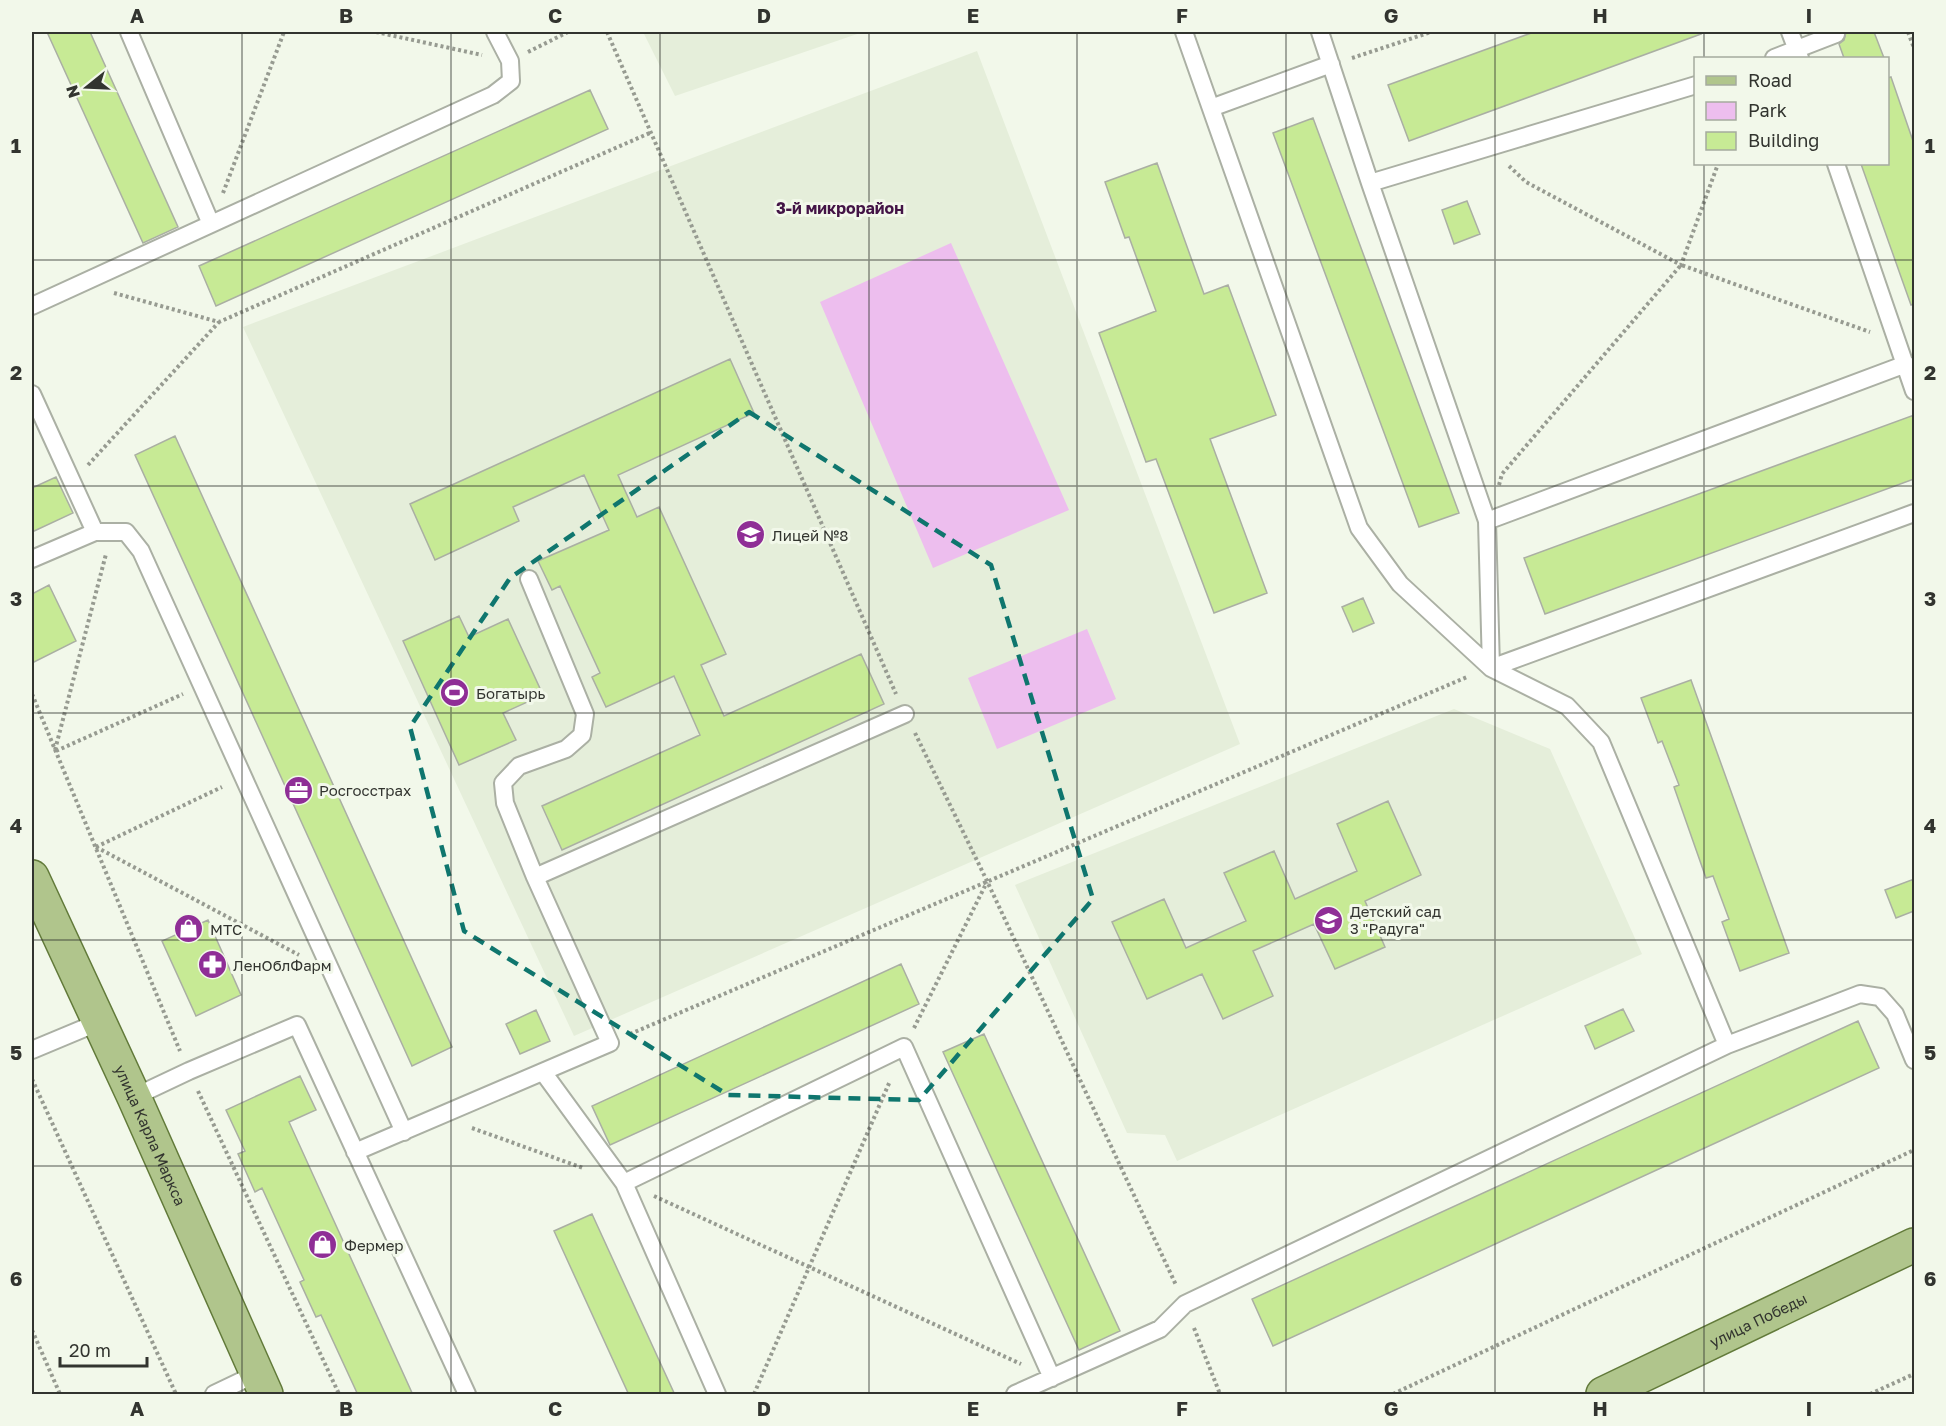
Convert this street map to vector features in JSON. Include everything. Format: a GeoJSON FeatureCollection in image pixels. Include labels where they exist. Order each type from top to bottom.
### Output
{"type":"FeatureCollection","features":[{"type":"Feature","properties":{"kind":"main road","name":"улица Карла Маркса"},"geometry":{"type":"LineString","coordinates":[[32,877],[134,1097],[262,1384]]}},
{"type":"Feature","properties":{"kind":"main road","name":"улица Победы"},"geometry":{"type":"LineString","coordinates":[[1603,1395],[1914,1245]]}},
{"type":"Feature","properties":{"kind":"lane"},"geometry":{"type":"LineString","coordinates":[[129,32],[211,224]]}},
{"type":"Feature","properties":{"kind":"lane"},"geometry":{"type":"LineString","coordinates":[[32,306],[493,95],[512,81],[510,62],[495,32]]}},
{"type":"Feature","properties":{"kind":"lane"},"geometry":{"type":"LineString","coordinates":[[1184,32],[1359,528],[1400,584],[1491,668],[1567,706],[1601,742],[1727,1045]]}},
{"type":"Feature","properties":{"kind":"lane"},"geometry":{"type":"LineString","coordinates":[[1320,32],[1487,521],[1491,668]]}},
{"type":"Feature","properties":{"kind":"lane"},"geometry":{"type":"LineString","coordinates":[[1790,32],[1798,54]]}},
{"type":"Feature","properties":{"kind":"lane"},"geometry":{"type":"LineString","coordinates":[[1780,57],[1798,54],[1836,34]]}},
{"type":"Feature","properties":{"kind":"lane"},"geometry":{"type":"LineString","coordinates":[[1211,108],[1331,64]]}},
{"type":"Feature","properties":{"kind":"lane"},"geometry":{"type":"LineString","coordinates":[[1370,183],[1694,85]]}},
{"type":"Feature","properties":{"kind":"lane"},"geometry":{"type":"LineString","coordinates":[[1836,165],[1914,391]]}},
{"type":"Feature","properties":{"kind":"lane"},"geometry":{"type":"LineString","coordinates":[[1487,521],[1906,364]]}},
{"type":"Feature","properties":{"kind":"lane"},"geometry":{"type":"LineString","coordinates":[[32,394],[73,483],[104,532]]}},
{"type":"Feature","properties":{"kind":"lane"},"geometry":{"type":"LineString","coordinates":[[1491,668],[1914,513]]}},
{"type":"Feature","properties":{"kind":"lane"},"geometry":{"type":"LineString","coordinates":[[32,559],[104,532],[126,532],[141,551],[404,1132]]}},
{"type":"Feature","properties":{"kind":"lane"},"geometry":{"type":"LineString","coordinates":[[355,1152],[610,1043],[536,877],[506,803],[504,783],[519,766],[566,748],[582,735],[585,714],[529,579]]}},
{"type":"Feature","properties":{"kind":"lane"},"geometry":{"type":"LineString","coordinates":[[536,877],[905,714]]}},
{"type":"Feature","properties":{"kind":"lane"},"geometry":{"type":"LineString","coordinates":[[1015,1395],[1160,1329],[1185,1304],[1727,1045],[1860,994],[1880,997],[1895,1014],[1914,1060]]}},
{"type":"Feature","properties":{"kind":"lane"},"geometry":{"type":"LineString","coordinates":[[32,1050],[99,1022]]}},
{"type":"Feature","properties":{"kind":"lane"},"geometry":{"type":"LineString","coordinates":[[134,1097],[297,1025],[467,1395]]}},
{"type":"Feature","properties":{"kind":"lane"},"geometry":{"type":"LineString","coordinates":[[624,1182],[904,1047],[1052,1378]]}},
{"type":"Feature","properties":{"kind":"lane"},"geometry":{"type":"LineString","coordinates":[[543,1072],[624,1182],[717,1395]]}},
{"type":"Feature","properties":{"kind":"lane"},"geometry":{"type":"LineString","coordinates":[[214,1395],[262,1384]]}},
{"type":"Feature","properties":{"kind":"path"},"geometry":{"type":"LineString","coordinates":[[211,224],[284,32]]}},
{"type":"Feature","properties":{"kind":"path"},"geometry":{"type":"LineString","coordinates":[[376,32],[510,62],[568,32]]}},
{"type":"Feature","properties":{"kind":"path"},"geometry":{"type":"LineString","coordinates":[[607,32],[905,714],[987,881],[1185,1304],[1220,1395]]}},
{"type":"Feature","properties":{"kind":"path"},"geometry":{"type":"LineString","coordinates":[[1331,64],[1431,32]]}},
{"type":"Feature","properties":{"kind":"path"},"geometry":{"type":"LineString","coordinates":[[1908,32],[1914,48]]}},
{"type":"Feature","properties":{"kind":"path"},"geometry":{"type":"LineString","coordinates":[[73,483],[219,322],[652,132]]}},
{"type":"Feature","properties":{"kind":"path"},"geometry":{"type":"LineString","coordinates":[[1488,147],[1526,182],[1680,265],[1898,342]]}},
{"type":"Feature","properties":{"kind":"path"},"geometry":{"type":"LineString","coordinates":[[1487,521],[1502,474],[1680,265],[1718,165]]}},
{"type":"Feature","properties":{"kind":"path"},"geometry":{"type":"LineString","coordinates":[[80,284],[219,322]]}},
{"type":"Feature","properties":{"kind":"path"},"geometry":{"type":"LineString","coordinates":[[55,751],[104,532]]}},
{"type":"Feature","properties":{"kind":"path"},"geometry":{"type":"LineString","coordinates":[[610,1043],[1491,668]]}},
{"type":"Feature","properties":{"kind":"path"},"geometry":{"type":"LineString","coordinates":[[55,751],[202,686]]}},
{"type":"Feature","properties":{"kind":"path"},"geometry":{"type":"LineString","coordinates":[[32,694],[189,1071],[339,1395]]}},
{"type":"Feature","properties":{"kind":"path"},"geometry":{"type":"LineString","coordinates":[[95,847],[244,777]]}},
{"type":"Feature","properties":{"kind":"path"},"geometry":{"type":"LineString","coordinates":[[95,847],[332,973]]}},
{"type":"Feature","properties":{"kind":"path"},"geometry":{"type":"LineString","coordinates":[[754,1395],[904,1047],[987,881]]}},
{"type":"Feature","properties":{"kind":"path"},"geometry":{"type":"LineString","coordinates":[[32,1079],[176,1395]]}},
{"type":"Feature","properties":{"kind":"path"},"geometry":{"type":"LineString","coordinates":[[440,1117],[624,1182],[1052,1378]]}},
{"type":"Feature","properties":{"kind":"path"},"geometry":{"type":"LineString","coordinates":[[1393,1395],[1914,1150]]}},
{"type":"Feature","properties":{"kind":"path"},"geometry":{"type":"LineString","coordinates":[[32,1330],[60,1395]]}},
{"type":"Feature","properties":{"kind":"path"},"geometry":{"type":"LineString","coordinates":[[1870,1395],[1914,1374]]}},
{"type":"Feature","properties":{"kind":"highlighted area"},"geometry":{"type":"Polygon","coordinates":[[[749,412],[991,565],[1093,899],[919,1100],[728,1095],[464,931],[410,727],[510,578],[749,412]]]}},
{"type":"Feature","properties":{"kind":"shaded area"},"geometry":{"type":"Polygon","coordinates":[[[643,32],[863,32],[675,96],[643,32]]]}},
{"type":"Feature","properties":{"kind":"shaded area","name":"Лицей №8"},"geometry":{"type":"Polygon","coordinates":[[[977,51],[1240,744],[574,1036],[243,327],[977,51]]]}},
{"type":"Feature","properties":{"kind":"shaded area","name":"Детский сад 3 \"Радуга\""},"geometry":{"type":"Polygon","coordinates":[[[1454,709],[1550,749],[1642,954],[1177,1161],[1165,1135],[1127,1133],[1015,885],[1454,709]]]}},
{"type":"Feature","properties":{"kind":"green space"},"geometry":{"type":"Polygon","coordinates":[[[951,243],[1069,510],[933,568],[820,302],[951,243]]]}},
{"type":"Feature","properties":{"kind":"green space"},"geometry":{"type":"Polygon","coordinates":[[[1087,629],[1116,699],[997,749],[968,678],[1087,629]]]}},
{"type":"Feature","properties":{"kind":"building"},"geometry":{"type":"Polygon","coordinates":[[[47,32],[90,32],[178,227],[143,243],[47,32]]]}},
{"type":"Feature","properties":{"kind":"building"},"geometry":{"type":"Polygon","coordinates":[[[1534,32],[1700,32],[1701,34],[1409,141],[1388,85],[1534,32]]]}},
{"type":"Feature","properties":{"kind":"building"},"geometry":{"type":"Polygon","coordinates":[[[1846,32],[1874,32],[1884,57],[1844,57],[1839,44],[1844,40],[1846,32]]]}},
{"type":"Feature","properties":{"kind":"building"},"geometry":{"type":"Polygon","coordinates":[[[1891,77],[1914,144],[1914,304],[1911,305],[1861,165],[1889,165],[1889,78],[1891,77]]]}},
{"type":"Feature","properties":{"kind":"building"},"geometry":{"type":"Polygon","coordinates":[[[590,90],[608,129],[216,306],[199,266],[590,90]]]}},
{"type":"Feature","properties":{"kind":"building"},"geometry":{"type":"Polygon","coordinates":[[[1313,118],[1459,513],[1419,527],[1273,133],[1313,118]]]}},
{"type":"Feature","properties":{"kind":"building"},"geometry":{"type":"Polygon","coordinates":[[[1157,163],[1204,294],[1228,285],[1276,415],[1210,439],[1267,593],[1214,613],[1156,459],[1146,462],[1099,333],[1156,311],[1129,237],[1125,238],[1105,182],[1157,163]]]}},
{"type":"Feature","properties":{"kind":"building"},"geometry":{"type":"Polygon","coordinates":[[[1467,201],[1480,234],[1454,244],[1442,210],[1467,201]]]}},
{"type":"Feature","properties":{"kind":"building"},"geometry":{"type":"Polygon","coordinates":[[[730,359],[754,413],[618,475],[637,517],[659,507],[726,654],[701,665],[724,716],[861,654],[884,704],[562,850],[542,806],[700,735],[674,676],[606,707],[592,677],[600,673],[560,586],[552,590],[538,561],[609,530],[584,475],[513,507],[519,521],[435,560],[410,504],[730,359]]]}},
{"type":"Feature","properties":{"kind":"building"},"geometry":{"type":"Polygon","coordinates":[[[1914,415],[1914,479],[1545,614],[1524,558],[1914,415]]]}},
{"type":"Feature","properties":{"kind":"building"},"geometry":{"type":"Polygon","coordinates":[[[175,436],[452,1047],[412,1066],[135,455],[175,436]]]}},
{"type":"Feature","properties":{"kind":"building"},"geometry":{"type":"Polygon","coordinates":[[[56,477],[73,513],[32,532],[32,488],[56,477]]]}},
{"type":"Feature","properties":{"kind":"building"},"geometry":{"type":"Polygon","coordinates":[[[49,585],[76,641],[32,663],[32,594],[49,585]]]}},
{"type":"Feature","properties":{"kind":"building"},"geometry":{"type":"Polygon","coordinates":[[[1363,598],[1374,623],[1353,632],[1342,607],[1363,598]]]}},
{"type":"Feature","properties":{"kind":"building"},"geometry":{"type":"Polygon","coordinates":[[[459,616],[469,637],[508,619],[543,695],[503,713],[516,740],[459,765],[403,641],[459,616]]]}},
{"type":"Feature","properties":{"kind":"building"},"geometry":{"type":"Polygon","coordinates":[[[1691,680],[1789,953],[1740,971],[1722,922],[1729,919],[1713,876],[1706,878],[1674,787],[1679,785],[1662,741],[1658,743],[1641,698],[1691,680]]]}},
{"type":"Feature","properties":{"kind":"building"},"geometry":{"type":"Polygon","coordinates":[[[1388,801],[1421,875],[1365,901],[1385,947],[1335,969],[1314,924],[1253,951],[1273,996],[1223,1019],[1202,974],[1147,999],[1112,922],[1164,899],[1186,948],[1246,921],[1224,873],[1274,851],[1295,899],[1357,871],[1337,824],[1388,801]]]}},
{"type":"Feature","properties":{"kind":"building"},"geometry":{"type":"Polygon","coordinates":[[[1914,879],[1914,911],[1896,918],[1885,890],[1914,879]]]}},
{"type":"Feature","properties":{"kind":"building"},"geometry":{"type":"Polygon","coordinates":[[[208,920],[241,995],[196,1016],[162,941],[208,920]]]}},
{"type":"Feature","properties":{"kind":"building"},"geometry":{"type":"Polygon","coordinates":[[[901,964],[919,1004],[610,1145],[592,1106],[901,964]]]}},
{"type":"Feature","properties":{"kind":"building"},"geometry":{"type":"Polygon","coordinates":[[[1623,1009],[1634,1031],[1595,1049],[1585,1026],[1623,1009]]]}},
{"type":"Feature","properties":{"kind":"building"},"geometry":{"type":"Polygon","coordinates":[[[536,1010],[550,1041],[520,1054],[506,1024],[536,1010]]]}},
{"type":"Feature","properties":{"kind":"building"},"geometry":{"type":"Polygon","coordinates":[[[1858,1021],[1879,1068],[1273,1346],[1252,1299],[1858,1021]]]}},
{"type":"Feature","properties":{"kind":"building"},"geometry":{"type":"Polygon","coordinates":[[[984,1034],[1120,1331],[1079,1350],[943,1052],[984,1034]]]}},
{"type":"Feature","properties":{"kind":"building"},"geometry":{"type":"Polygon","coordinates":[[[300,1076],[316,1110],[289,1122],[413,1395],[358,1395],[321,1315],[316,1317],[300,1282],[304,1280],[262,1188],[255,1192],[238,1154],[245,1151],[226,1110],[300,1076]]]}},
{"type":"Feature","properties":{"kind":"building"},"geometry":{"type":"Polygon","coordinates":[[[592,1214],[675,1395],[629,1395],[554,1231],[592,1214]]]}},
{"type":"Feature","properties":{"kind":"place","name":"Лицей №8"},"geometry":{"type":"Point","coordinates":[751,535]}},
{"type":"Feature","properties":{"kind":"place","name":"Богатырь"},"geometry":{"type":"Point","coordinates":[455,693]}},
{"type":"Feature","properties":{"kind":"place","name":"Росгосстрах"},"geometry":{"type":"Point","coordinates":[298,790]}},
{"type":"Feature","properties":{"kind":"place","name":"Детский сад 3 \"Радуга\""},"geometry":{"type":"Point","coordinates":[1329,920]}},
{"type":"Feature","properties":{"kind":"place","name":"МТС"},"geometry":{"type":"Point","coordinates":[189,929]}},
{"type":"Feature","properties":{"kind":"place","name":"ЛенОблФарм"},"geometry":{"type":"Point","coordinates":[212,965]}},
{"type":"Feature","properties":{"kind":"place","name":"Фермер"},"geometry":{"type":"Point","coordinates":[323,1245]}},
{"type":"Feature","properties":{"kind":"district","name":"3-й микрорайон"},"geometry":{"type":"Point","coordinates":[840,208]}}]}
